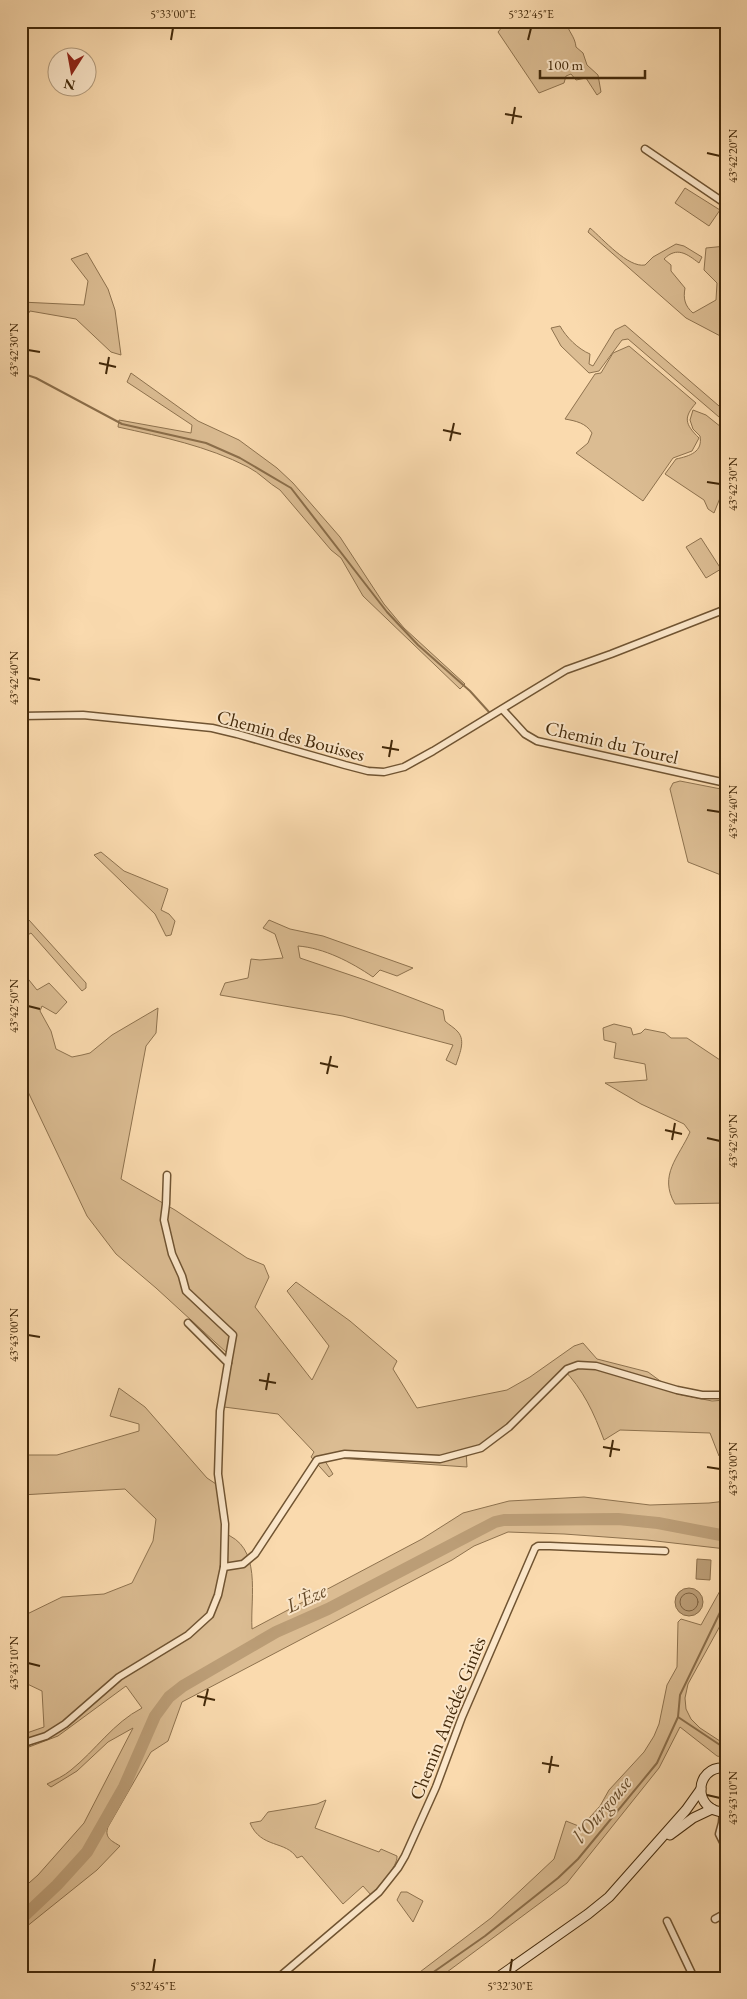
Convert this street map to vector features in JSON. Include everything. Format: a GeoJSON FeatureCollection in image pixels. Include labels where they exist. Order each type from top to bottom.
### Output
{"type":"FeatureCollection","features":[{"type":"Feature","properties":{"kind":"main road"},"geometry":{"type":"LineString","coordinates":[[497,1978],[598,1907],[617,1890],[686,1810],[700,1789],[705,1777],[716,1769],[726,1768]]}},
{"type":"Feature","properties":{"kind":"main road"},"geometry":{"type":"LineString","coordinates":[[700,1789],[704,1801],[712,1810]]}},
{"type":"Feature","properties":{"kind":"main road"},"geometry":{"type":"LineString","coordinates":[[656,1844],[693,1818],[712,1810],[725,1812]]}},
{"type":"Feature","properties":{"kind":"street"},"geometry":{"type":"LineString","coordinates":[[645,148],[726,204]]}},
{"type":"Feature","properties":{"kind":"street","name":"Chemin des Bouisses"},"geometry":{"type":"LineString","coordinates":[[21,716],[83,715],[212,728],[368,771],[384,772],[404,767],[503,710],[566,670],[597,660],[726,608]]}},
{"type":"Feature","properties":{"kind":"street","name":"Chemin du Tourel"},"geometry":{"type":"LineString","coordinates":[[503,710],[525,734],[543,743],[726,783]]}},
{"type":"Feature","properties":{"kind":"street"},"geometry":{"type":"LineString","coordinates":[[21,1744],[36,1740],[55,1731],[73,1718],[119,1677],[188,1635],[210,1615],[218,1595],[224,1567],[225,1524],[218,1474],[220,1412],[233,1335],[186,1291],[182,1276],[172,1254],[164,1220],[167,1175]]}},
{"type":"Feature","properties":{"kind":"street"},"geometry":{"type":"LineString","coordinates":[[188,1323],[228,1362]]}},
{"type":"Feature","properties":{"kind":"street"},"geometry":{"type":"LineString","coordinates":[[224,1567],[243,1564],[255,1554],[317,1460],[346,1454],[440,1458],[481,1448],[509,1427],[567,1369],[578,1365],[596,1366],[677,1390],[726,1395]]}},
{"type":"Feature","properties":{"kind":"street","name":"Chemin Amédée Giniès"},"geometry":{"type":"LineString","coordinates":[[278,1978],[379,1892],[398,1868],[436,1786],[462,1717],[535,1548],[538,1546],[550,1546],[665,1551]]}},
{"type":"Feature","properties":{"kind":"street"},"geometry":{"type":"LineString","coordinates":[[725,1812],[718,1834],[726,1848]]}},
{"type":"Feature","properties":{"kind":"street"},"geometry":{"type":"LineString","coordinates":[[715,1919],[726,1913]]}},
{"type":"Feature","properties":{"kind":"street"},"geometry":{"type":"LineString","coordinates":[[667,1921],[694,1978]]}},
{"type":"Feature","properties":{"kind":"shaded area"},"geometry":{"type":"Polygon","coordinates":[[[507,21],[566,21],[576,47],[583,53],[587,65],[598,75],[601,92],[597,95],[586,78],[576,80],[571,74],[566,76],[564,83],[539,93],[498,32],[507,21]]]}},
{"type":"Feature","properties":{"kind":"shaded area"},"geometry":{"type":"Polygon","coordinates":[[[685,188],[720,210],[709,226],[675,203],[685,188]]]}},
{"type":"Feature","properties":{"kind":"shaded area"},"geometry":{"type":"Polygon","coordinates":[[[590,228],[624,258],[638,265],[645,265],[653,257],[676,244],[684,246],[702,257],[699,263],[686,254],[678,252],[664,259],[671,265],[671,271],[685,288],[685,302],[693,313],[716,300],[717,283],[704,270],[706,248],[726,246],[726,339],[686,318],[588,232],[590,228]]]}},
{"type":"Feature","properties":{"kind":"shaded area"},"geometry":{"type":"Polygon","coordinates":[[[87,253],[108,289],[115,310],[121,355],[111,352],[76,319],[30,311],[21,325],[21,302],[84,305],[88,281],[71,259],[87,253]]]}},
{"type":"Feature","properties":{"kind":"shaded area"},"geometry":{"type":"Polygon","coordinates":[[[625,325],[726,412],[726,423],[628,339],[622,340],[599,371],[589,373],[561,346],[551,328],[560,326],[573,342],[590,354],[589,364],[593,366],[615,330],[625,325]]]}},
{"type":"Feature","properties":{"kind":"shaded area"},"geometry":{"type":"Polygon","coordinates":[[[629,346],[696,403],[689,413],[687,421],[699,438],[692,451],[673,458],[643,501],[576,453],[588,443],[592,433],[584,425],[565,419],[595,374],[601,373],[613,353],[629,346]]]}},
{"type":"Feature","properties":{"kind":"shaded area"},"geometry":{"type":"Polygon","coordinates":[[[131,373],[198,421],[239,440],[277,468],[293,483],[340,537],[384,604],[404,628],[465,684],[460,689],[363,596],[341,558],[331,550],[280,490],[256,472],[217,453],[118,427],[119,420],[191,433],[192,425],[127,382],[131,373]]]}},
{"type":"Feature","properties":{"kind":"shaded area"},"geometry":{"type":"Polygon","coordinates":[[[693,410],[706,415],[726,431],[726,483],[714,513],[708,509],[704,500],[665,474],[676,459],[691,455],[699,446],[700,436],[693,429],[690,420],[693,410]]]}},
{"type":"Feature","properties":{"kind":"shaded area"},"geometry":{"type":"Polygon","coordinates":[[[701,538],[721,569],[706,578],[686,547],[701,538]]]}},
{"type":"Feature","properties":{"kind":"shaded area"},"geometry":{"type":"Polygon","coordinates":[[[680,781],[726,790],[726,877],[688,862],[670,789],[673,783],[680,781]]]}},
{"type":"Feature","properties":{"kind":"shaded area"},"geometry":{"type":"Polygon","coordinates":[[[101,852],[124,871],[168,889],[161,910],[169,914],[175,921],[171,935],[166,936],[155,914],[94,855],[101,852]]]}},
{"type":"Feature","properties":{"kind":"shaded area"},"geometry":{"type":"Polygon","coordinates":[[[29,920],[86,983],[86,988],[82,991],[31,933],[21,939],[21,928],[29,920]]]}},
{"type":"Feature","properties":{"kind":"shaded area"},"geometry":{"type":"Polygon","coordinates":[[[269,920],[290,929],[323,936],[413,968],[397,976],[380,970],[373,977],[337,957],[308,947],[298,946],[300,958],[365,980],[443,1010],[445,1021],[457,1031],[461,1040],[461,1048],[456,1065],[446,1060],[453,1045],[343,1016],[220,995],[225,983],[248,978],[251,959],[283,958],[275,934],[263,928],[269,920]]]}},
{"type":"Feature","properties":{"kind":"shaded area"},"geometry":{"type":"Polygon","coordinates":[[[21,970],[37,990],[49,983],[67,1002],[56,1014],[42,1006],[40,1011],[51,1031],[56,1049],[72,1057],[90,1053],[112,1035],[158,1008],[156,1033],[146,1046],[121,1179],[175,1210],[247,1258],[264,1265],[269,1277],[255,1307],[312,1380],[329,1346],[287,1291],[296,1282],[350,1321],[397,1361],[393,1369],[417,1408],[507,1390],[530,1377],[574,1346],[583,1343],[597,1359],[648,1372],[678,1394],[712,1401],[726,1400],[726,1456],[719,1456],[710,1433],[620,1430],[604,1440],[587,1402],[563,1369],[505,1427],[479,1445],[466,1450],[467,1467],[336,1458],[325,1461],[333,1474],[329,1477],[311,1457],[314,1452],[278,1414],[224,1407],[230,1372],[227,1353],[116,1254],[87,1216],[21,1077],[21,1030],[26,1022],[21,1012],[21,970]]]}},
{"type":"Feature","properties":{"kind":"shaded area"},"geometry":{"type":"Polygon","coordinates":[[[614,1024],[631,1028],[633,1035],[641,1033],[645,1029],[665,1033],[671,1038],[687,1038],[726,1064],[726,1203],[675,1204],[670,1194],[669,1175],[690,1132],[684,1124],[641,1104],[605,1083],[647,1080],[645,1064],[614,1058],[616,1043],[604,1040],[603,1028],[614,1024]]]}},
{"type":"Feature","properties":{"kind":"shaded area"},"geometry":{"type":"Polygon","coordinates":[[[119,1388],[145,1407],[207,1478],[216,1484],[223,1533],[236,1540],[244,1549],[249,1560],[252,1574],[252,1629],[422,1539],[463,1513],[509,1501],[584,1497],[650,1505],[726,1501],[726,1549],[647,1540],[508,1532],[474,1546],[452,1560],[182,1702],[168,1741],[151,1752],[108,1827],[108,1837],[120,1846],[97,1870],[21,1931],[21,1890],[38,1875],[84,1823],[133,1728],[108,1742],[77,1771],[51,1787],[47,1784],[71,1770],[122,1721],[142,1708],[126,1686],[58,1736],[21,1750],[21,1735],[44,1727],[42,1691],[21,1681],[21,1617],[62,1597],[104,1594],[132,1583],[153,1541],[156,1519],[125,1489],[21,1495],[21,1455],[57,1455],[139,1431],[139,1424],[110,1416],[119,1388]]]}},
{"type":"Feature","properties":{"kind":"shaded area"},"geometry":{"type":"Polygon","coordinates":[[[726,1580],[726,1615],[688,1684],[685,1698],[686,1709],[691,1719],[700,1728],[726,1745],[726,1758],[717,1756],[680,1727],[659,1768],[567,1883],[439,1978],[412,1978],[491,1918],[554,1859],[566,1821],[581,1827],[600,1806],[609,1790],[644,1752],[659,1724],[667,1685],[677,1667],[678,1622],[681,1619],[701,1625],[726,1580]]]}},
{"type":"Feature","properties":{"kind":"shaded area"},"geometry":{"type":"Polygon","coordinates":[[[326,1800],[315,1828],[379,1852],[381,1849],[397,1856],[391,1871],[371,1895],[363,1886],[343,1904],[302,1856],[297,1858],[287,1849],[260,1837],[250,1823],[261,1821],[268,1812],[317,1804],[326,1800]]]}},
{"type":"Feature","properties":{"kind":"shaded area"},"geometry":{"type":"Polygon","coordinates":[[[401,1892],[407,1892],[423,1901],[413,1922],[397,1900],[401,1892]]]}},
{"type":"Feature","properties":{"kind":"water"},"geometry":{"type":"Polygon","coordinates":[[[697,1559],[711,1560],[710,1580],[696,1579],[697,1559]]]}},
{"type":"Feature","properties":{"kind":"water"},"geometry":{"type":"Polygon","coordinates":[[[689,1588],[699,1592],[703,1602],[699,1612],[689,1616],[679,1612],[675,1602],[679,1592],[689,1588]]]}},
{"type":"Feature","properties":{"kind":"waterway"},"geometry":{"type":"LineString","coordinates":[[21,373],[36,378],[122,424],[206,443],[240,458],[291,488],[387,612],[418,645],[470,691],[489,712]]}},
{"type":"Feature","properties":{"kind":"waterway","name":"L'Èze"},"geometry":{"type":"LineString","coordinates":[[21,1919],[57,1885],[87,1852],[124,1787],[155,1716],[169,1697],[183,1686],[276,1632],[328,1609],[495,1522],[504,1520],[618,1519],[658,1523],[726,1536]]}},
{"type":"Feature","properties":{"kind":"waterway","name":"l'Ourgouse"},"geometry":{"type":"LineString","coordinates":[[425,1978],[485,1936],[558,1878],[578,1859],[657,1763],[678,1717],[680,1695],[726,1600]]}},
{"type":"Feature","properties":{"kind":"waterway"},"geometry":{"type":"LineString","coordinates":[[678,1717],[726,1749]]}}]}
